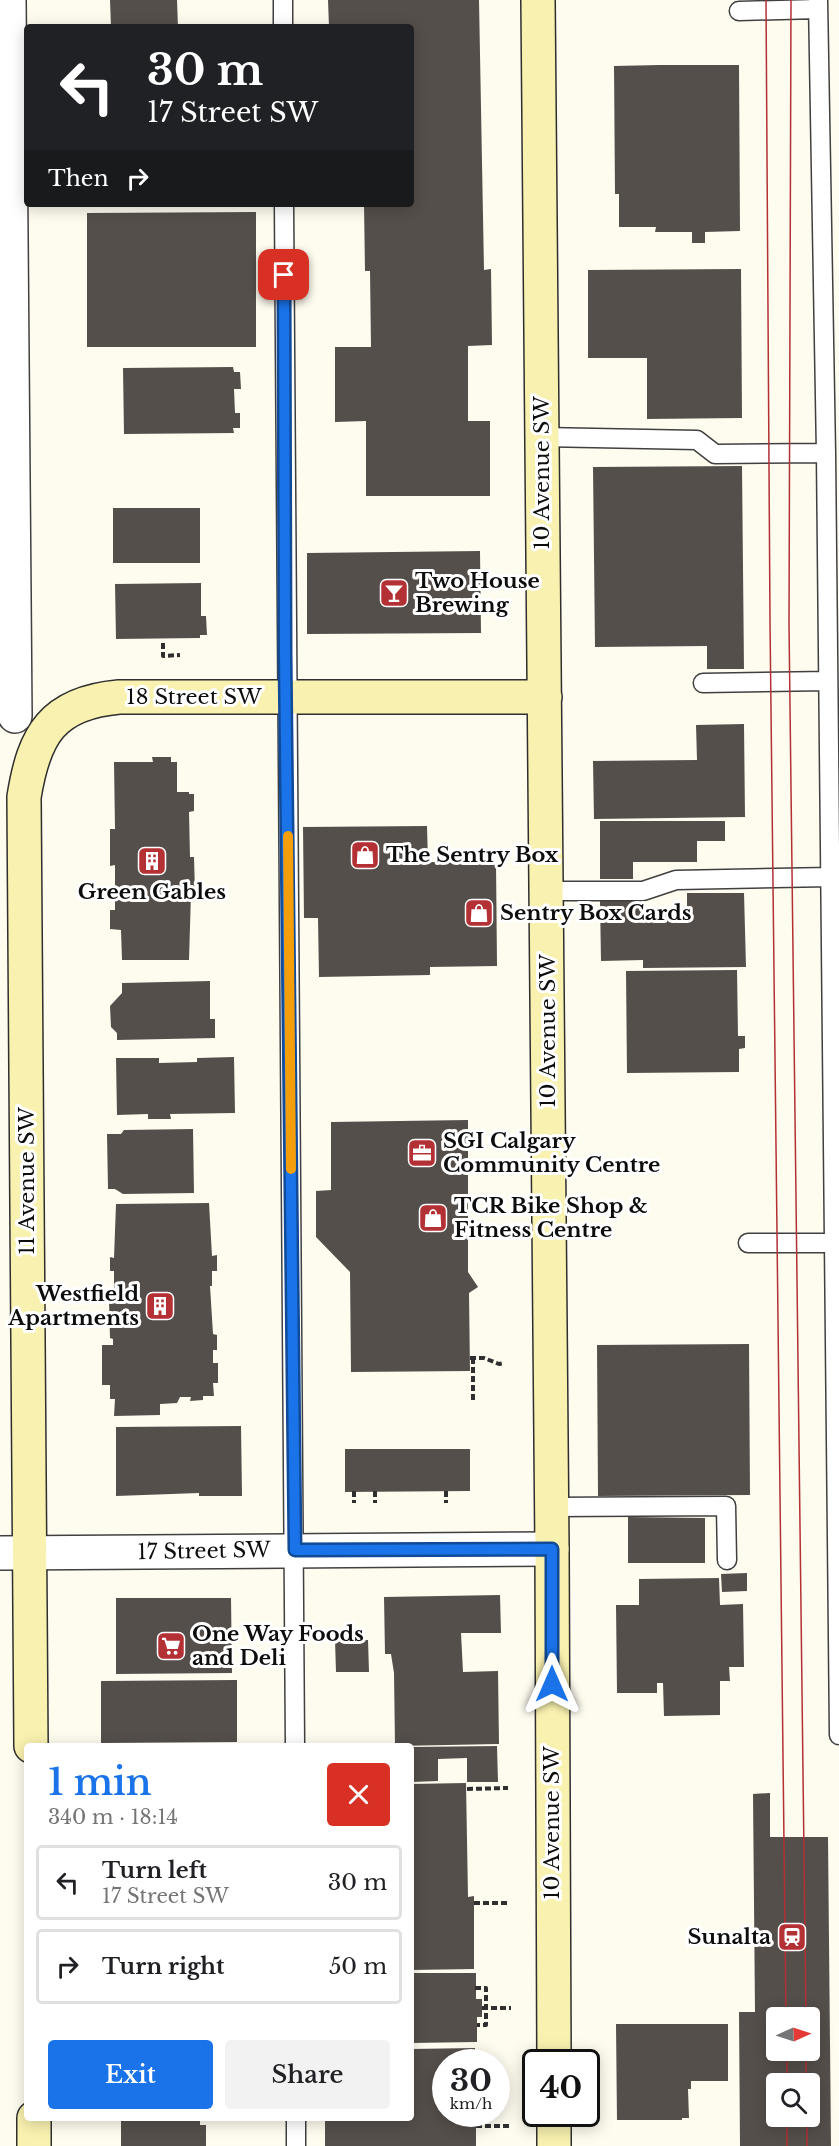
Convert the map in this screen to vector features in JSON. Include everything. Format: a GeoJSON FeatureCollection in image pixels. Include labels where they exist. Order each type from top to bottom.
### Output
{"type":"FeatureCollection","features":[{"type":"Feature","properties":{"kind":"main road","name":"10 Avenue SW"},"geometry":{"type":"LineString","coordinates":[[538,0],[552,1549],[554,2049]]}},
{"type":"Feature","properties":{"kind":"main road","name":"18 Street SW"},"geometry":{"type":"LineString","coordinates":[[46,728],[70,709],[104,698],[544,697]]}},
{"type":"Feature","properties":{"kind":"main road","name":"11 Avenue SW"},"geometry":{"type":"LineString","coordinates":[[31,1743],[14,1553],[24,797],[29,769],[46,728]]}},
{"type":"Feature","properties":{"kind":"main road"},"geometry":{"type":"LineString","coordinates":[[34,2121],[34,2146]]}},
{"type":"Feature","properties":{"kind":"main road"},"geometry":{"type":"LineString","coordinates":[[554,2127],[554,2146]]}},
{"type":"Feature","properties":{"kind":"street"},"geometry":{"type":"LineString","coordinates":[[9,0],[8,713],[46,728]]}},
{"type":"Feature","properties":{"kind":"street","name":"17 Street SW"},"geometry":{"type":"LineString","coordinates":[[14,1553],[552,1549]]}},
{"type":"Feature","properties":{"kind":"lane"},"geometry":{"type":"LineString","coordinates":[[283,0],[283,24]]}},
{"type":"Feature","properties":{"kind":"lane"},"geometry":{"type":"LineString","coordinates":[[739,11],[818,4],[826,453],[839,1735]]}},
{"type":"Feature","properties":{"kind":"lane"},"geometry":{"type":"LineString","coordinates":[[284,207],[295,1743]]}},
{"type":"Feature","properties":{"kind":"lane"},"geometry":{"type":"LineString","coordinates":[[542,437],[697,440],[715,454],[826,453]]}},
{"type":"Feature","properties":{"kind":"lane"},"geometry":{"type":"LineString","coordinates":[[703,683],[828,681]]}},
{"type":"Feature","properties":{"kind":"lane"},"geometry":{"type":"LineString","coordinates":[[546,891],[643,891],[676,880],[830,877]]}},
{"type":"Feature","properties":{"kind":"lane"},"geometry":{"type":"LineString","coordinates":[[748,1243],[834,1243]]}},
{"type":"Feature","properties":{"kind":"lane"},"geometry":{"type":"LineString","coordinates":[[551,1508],[726,1506],[727,1560]]}},
{"type":"Feature","properties":{"kind":"lane"},"geometry":{"type":"LineString","coordinates":[[296,2121],[296,2146]]}},
{"type":"Feature","properties":{"kind":"path"},"geometry":{"type":"LineString","coordinates":[[163,643],[164,656],[180,655]]}},
{"type":"Feature","properties":{"kind":"path"},"geometry":{"type":"LineString","coordinates":[[473,1400],[472,1358],[484,1358],[504,1364]]}},
{"type":"Feature","properties":{"kind":"path"},"geometry":{"type":"LineString","coordinates":[[354,1491],[354,1503]]}},
{"type":"Feature","properties":{"kind":"path"},"geometry":{"type":"LineString","coordinates":[[375,1491],[375,1503]]}},
{"type":"Feature","properties":{"kind":"path"},"geometry":{"type":"LineString","coordinates":[[446,1491],[446,1503]]}},
{"type":"Feature","properties":{"kind":"path"},"geometry":{"type":"LineString","coordinates":[[467,1789],[508,1788]]}},
{"type":"Feature","properties":{"kind":"path"},"geometry":{"type":"LineString","coordinates":[[474,1903],[509,1903]]}},
{"type":"Feature","properties":{"kind":"path"},"geometry":{"type":"LineString","coordinates":[[476,1988],[486,1988],[484,2008],[486,2025],[477,2025]]}},
{"type":"Feature","properties":{"kind":"path"},"geometry":{"type":"LineString","coordinates":[[484,2008],[511,2008]]}},
{"type":"Feature","properties":{"kind":"building"},"geometry":{"type":"Polygon","coordinates":[[[110,0],[177,0],[178,24],[111,24],[110,0]]]}},
{"type":"Feature","properties":{"kind":"building"},"geometry":{"type":"Polygon","coordinates":[[[328,0],[479,0],[484,270],[491,269],[492,345],[468,346],[468,421],[490,421],[490,496],[366,496],[366,421],[335,422],[335,347],[371,347],[370,271],[365,271],[364,207],[414,207],[414,24],[329,24],[328,0]]]}},
{"type":"Feature","properties":{"kind":"building"},"geometry":{"type":"Polygon","coordinates":[[[739,65],[740,231],[705,232],[705,243],[692,243],[692,232],[655,232],[656,227],[619,227],[619,194],[615,194],[614,66],[739,65]]]}},
{"type":"Feature","properties":{"kind":"building"},"geometry":{"type":"Polygon","coordinates":[[[256,212],[256,347],[87,347],[87,213],[256,212]]]}},
{"type":"Feature","properties":{"kind":"building"},"geometry":{"type":"Polygon","coordinates":[[[741,269],[742,418],[647,419],[647,358],[588,358],[588,270],[741,269]]]}},
{"type":"Feature","properties":{"kind":"building"},"geometry":{"type":"Polygon","coordinates":[[[233,367],[234,372],[240,372],[241,389],[234,389],[235,413],[240,413],[240,428],[233,428],[234,433],[124,434],[123,368],[233,367]]]}},
{"type":"Feature","properties":{"kind":"building"},"geometry":{"type":"Polygon","coordinates":[[[742,466],[744,669],[707,669],[707,646],[595,647],[593,467],[742,466]]]}},
{"type":"Feature","properties":{"kind":"building"},"geometry":{"type":"Polygon","coordinates":[[[113,508],[200,508],[200,563],[113,563],[113,508]]]}},
{"type":"Feature","properties":{"kind":"building","name":"Two House Brewing"},"geometry":{"type":"Polygon","coordinates":[[[480,551],[481,633],[307,634],[307,553],[480,551]]]}},
{"type":"Feature","properties":{"kind":"building"},"geometry":{"type":"Polygon","coordinates":[[[201,583],[201,616],[206,616],[207,635],[200,635],[200,638],[116,639],[115,584],[201,583]]]}},
{"type":"Feature","properties":{"kind":"building"},"geometry":{"type":"Polygon","coordinates":[[[744,724],[745,817],[594,819],[593,761],[697,760],[696,725],[744,724]]]}},
{"type":"Feature","properties":{"kind":"building","name":"Green Gables"},"geometry":{"type":"Polygon","coordinates":[[[152,757],[171,757],[171,762],[177,762],[177,792],[194,794],[194,811],[189,812],[190,857],[194,857],[195,893],[191,893],[189,960],[122,960],[121,930],[110,929],[110,910],[115,910],[115,865],[110,866],[110,829],[115,829],[114,762],[153,762],[152,757]]]}},
{"type":"Feature","properties":{"kind":"building"},"geometry":{"type":"Polygon","coordinates":[[[600,821],[725,821],[725,841],[697,841],[697,862],[633,862],[633,879],[600,879],[600,821]]]}},
{"type":"Feature","properties":{"kind":"building"},"geometry":{"type":"Polygon","coordinates":[[[427,826],[428,862],[496,862],[497,966],[430,967],[430,975],[319,977],[318,918],[304,918],[303,827],[427,826]]]}},
{"type":"Feature","properties":{"kind":"building"},"geometry":{"type":"Polygon","coordinates":[[[687,893],[744,893],[746,967],[643,968],[643,960],[601,961],[600,901],[643,901],[643,909],[687,908],[687,893]]]}},
{"type":"Feature","properties":{"kind":"building"},"geometry":{"type":"Polygon","coordinates":[[[737,970],[738,1036],[745,1036],[745,1048],[739,1049],[739,1072],[627,1073],[626,971],[737,970]]]}},
{"type":"Feature","properties":{"kind":"building"},"geometry":{"type":"Polygon","coordinates":[[[210,981],[210,1019],[215,1019],[215,1038],[117,1040],[117,1033],[111,1027],[110,1006],[122,993],[122,983],[210,981]]]}},
{"type":"Feature","properties":{"kind":"building"},"geometry":{"type":"Polygon","coordinates":[[[234,1057],[235,1113],[170,1114],[171,1119],[148,1119],[148,1114],[117,1115],[116,1058],[159,1058],[159,1063],[197,1062],[197,1058],[234,1057]]]}},
{"type":"Feature","properties":{"kind":"building"},"geometry":{"type":"Polygon","coordinates":[[[468,1120],[468,1272],[478,1287],[469,1293],[470,1371],[351,1372],[350,1272],[316,1237],[316,1191],[331,1190],[331,1122],[468,1120]]]}},
{"type":"Feature","properties":{"kind":"building"},"geometry":{"type":"Polygon","coordinates":[[[193,1129],[194,1193],[123,1194],[115,1189],[108,1189],[107,1134],[121,1134],[124,1130],[193,1129]]]}},
{"type":"Feature","properties":{"kind":"building","name":"Westfield Apartments"},"geometry":{"type":"Polygon","coordinates":[[[209,1203],[212,1256],[217,1255],[217,1271],[212,1271],[212,1286],[210,1286],[213,1334],[217,1335],[217,1350],[213,1350],[213,1363],[218,1363],[218,1383],[213,1383],[214,1396],[203,1396],[203,1400],[190,1401],[191,1397],[180,1397],[177,1403],[160,1404],[160,1415],[114,1416],[115,1399],[110,1399],[110,1385],[102,1385],[102,1345],[113,1345],[113,1339],[110,1338],[109,1300],[114,1300],[114,1271],[110,1271],[110,1257],[114,1258],[116,1204],[209,1203]]]}},
{"type":"Feature","properties":{"kind":"building"},"geometry":{"type":"Polygon","coordinates":[[[749,1344],[750,1495],[598,1496],[597,1345],[749,1344]]]}},
{"type":"Feature","properties":{"kind":"building"},"geometry":{"type":"Polygon","coordinates":[[[241,1426],[242,1496],[199,1496],[199,1493],[116,1496],[116,1427],[241,1426]]]}},
{"type":"Feature","properties":{"kind":"building"},"geometry":{"type":"Polygon","coordinates":[[[345,1449],[470,1449],[470,1491],[345,1492],[345,1449]]]}},
{"type":"Feature","properties":{"kind":"building"},"geometry":{"type":"Polygon","coordinates":[[[628,1517],[705,1518],[705,1563],[628,1563],[628,1517]]]}},
{"type":"Feature","properties":{"kind":"building"},"geometry":{"type":"Polygon","coordinates":[[[747,1573],[747,1591],[722,1592],[721,1574],[747,1573]]]}},
{"type":"Feature","properties":{"kind":"building"},"geometry":{"type":"Polygon","coordinates":[[[719,1578],[720,1605],[743,1604],[744,1667],[729,1667],[730,1681],[720,1681],[720,1715],[664,1716],[663,1683],[657,1683],[657,1693],[617,1693],[616,1605],[639,1605],[639,1579],[719,1578]]]}},
{"type":"Feature","properties":{"kind":"building"},"geometry":{"type":"Polygon","coordinates":[[[500,1595],[501,1633],[461,1633],[463,1672],[498,1671],[499,1744],[414,1746],[414,1743],[395,1743],[394,1673],[391,1654],[385,1654],[384,1597],[500,1595]]]}},
{"type":"Feature","properties":{"kind":"building"},"geometry":{"type":"Polygon","coordinates":[[[116,1598],[231,1598],[232,1673],[116,1674],[116,1598]]]}},
{"type":"Feature","properties":{"kind":"building"},"geometry":{"type":"Polygon","coordinates":[[[335,1640],[368,1640],[369,1672],[336,1672],[335,1640]]]}},
{"type":"Feature","properties":{"kind":"building"},"geometry":{"type":"Polygon","coordinates":[[[237,1680],[237,1742],[101,1743],[101,1681],[237,1680]]]}},
{"type":"Feature","properties":{"kind":"building"},"geometry":{"type":"Polygon","coordinates":[[[497,1746],[498,1782],[467,1782],[467,1758],[438,1759],[438,1781],[414,1782],[414,1747],[497,1746]]]}},
{"type":"Feature","properties":{"kind":"building"},"geometry":{"type":"Polygon","coordinates":[[[466,1783],[468,1897],[474,1896],[474,1969],[414,1970],[414,1784],[466,1783]]]}},
{"type":"Feature","properties":{"kind":"building","name":"Sunalta"},"geometry":{"type":"Polygon","coordinates":[[[770,1793],[770,1837],[828,1837],[831,2146],[740,2146],[739,2012],[755,2012],[753,1794],[770,1793]]]}},
{"type":"Feature","properties":{"kind":"building"},"geometry":{"type":"Polygon","coordinates":[[[414,1973],[476,1973],[476,1999],[482,1999],[482,2017],[477,2017],[477,2042],[414,2043],[414,1973]]]}},
{"type":"Feature","properties":{"kind":"building"},"geometry":{"type":"Polygon","coordinates":[[[616,2024],[728,2024],[728,2081],[691,2081],[691,2089],[688,2089],[689,2118],[682,2118],[682,2120],[617,2120],[616,2024]]]}},
{"type":"Feature","properties":{"kind":"building"},"geometry":{"type":"Polygon","coordinates":[[[475,2048],[432,2049],[432,2127],[476,2127],[476,2146],[325,2146],[325,2121],[414,2121],[414,2049],[475,2048]]]}},
{"type":"Feature","properties":{"kind":"building"},"geometry":{"type":"Polygon","coordinates":[[[121,2121],[200,2121],[200,2125],[206,2125],[206,2146],[121,2146],[121,2121]]]}},
{"type":"Feature","properties":{"kind":"tram line"},"geometry":{"type":"LineString","coordinates":[[766,0],[770,622],[786,2007]]}},
{"type":"Feature","properties":{"kind":"tram line"},"geometry":{"type":"LineString","coordinates":[[791,0],[789,624],[806,2007]]}},
{"type":"Feature","properties":{"kind":"tram line"},"geometry":{"type":"LineString","coordinates":[[787,2061],[787,2073]]}},
{"type":"Feature","properties":{"kind":"tram line"},"geometry":{"type":"LineString","coordinates":[[806,2061],[806,2073]]}},
{"type":"Feature","properties":{"kind":"tram line"},"geometry":{"type":"LineString","coordinates":[[787,2127],[787,2146]]}},
{"type":"Feature","properties":{"kind":"tram line"},"geometry":{"type":"LineString","coordinates":[[807,2127],[807,2146]]}},
{"type":"Feature","properties":{"kind":"slow traffic"},"geometry":{"type":"LineString","coordinates":[[288,836],[291,1169]]}},
{"type":"Feature","properties":{"kind":"place","name":"Two House Brewing"},"geometry":{"type":"Point","coordinates":[394,593]}},
{"type":"Feature","properties":{"kind":"place","name":"The Sentry Box"},"geometry":{"type":"Point","coordinates":[365,855]}},
{"type":"Feature","properties":{"kind":"place","name":"Green Gables"},"geometry":{"type":"Point","coordinates":[152,861]}},
{"type":"Feature","properties":{"kind":"place","name":"Sentry Box Cards"},"geometry":{"type":"Point","coordinates":[479,913]}},
{"type":"Feature","properties":{"kind":"place","name":"SGI Calgary Community Centre"},"geometry":{"type":"Point","coordinates":[422,1153]}},
{"type":"Feature","properties":{"kind":"place","name":"TCR Bike Shop & Fitness Centre"},"geometry":{"type":"Point","coordinates":[433,1218]}},
{"type":"Feature","properties":{"kind":"place","name":"Westfield Apartments"},"geometry":{"type":"Point","coordinates":[160,1306]}},
{"type":"Feature","properties":{"kind":"place","name":"One Way Foods and Deli"},"geometry":{"type":"Point","coordinates":[171,1646]}},
{"type":"Feature","properties":{"kind":"place","name":"Sunalta"},"geometry":{"type":"Point","coordinates":[792,1937]}},
{"type":"Feature","properties":{"kind":"route"},"geometry":{"type":"LineString","coordinates":[[284,275],[285,654],[295,1550],[552,1549],[552,1684]]}}]}
